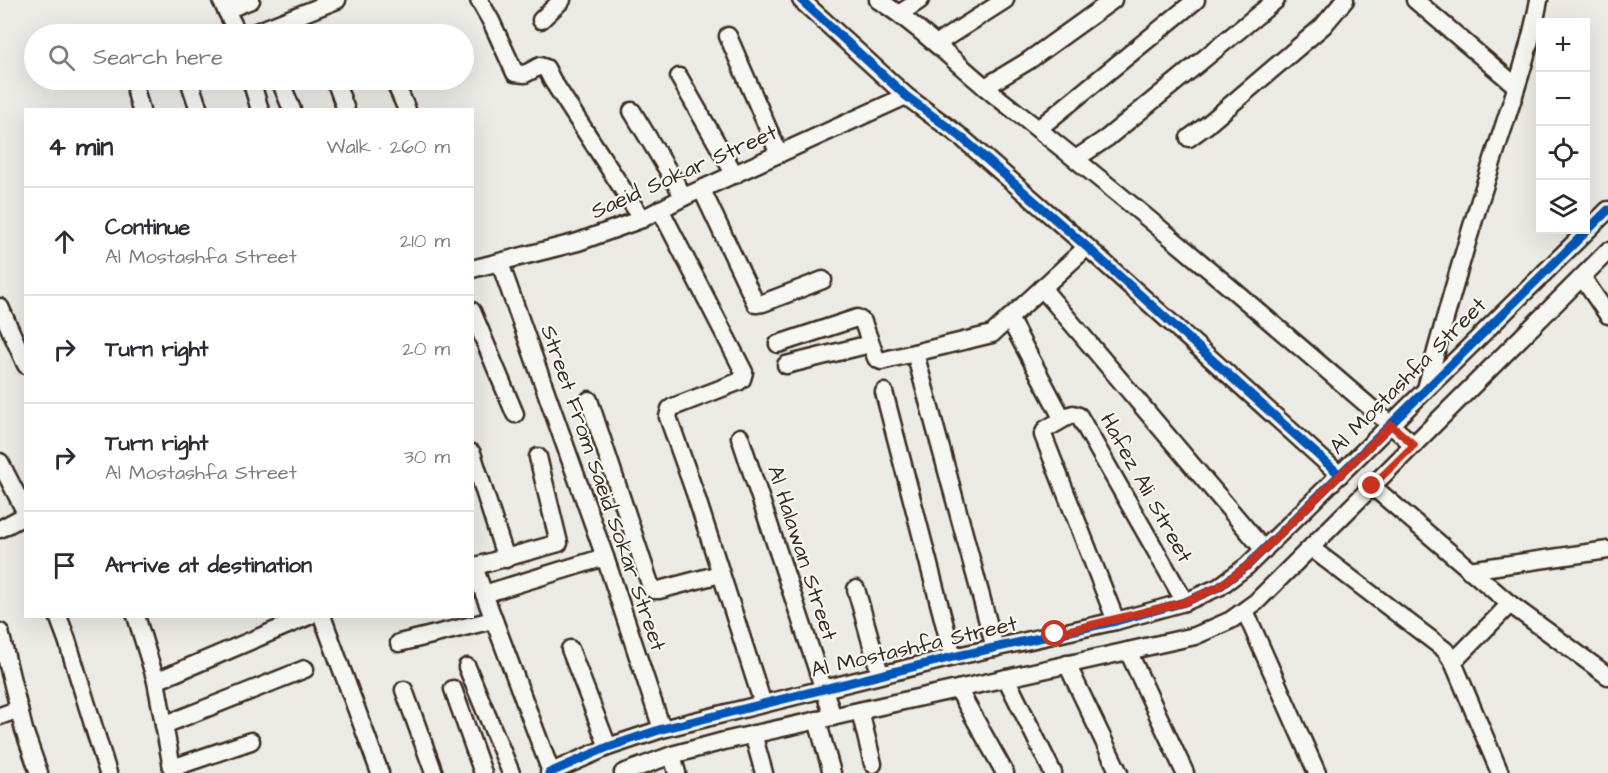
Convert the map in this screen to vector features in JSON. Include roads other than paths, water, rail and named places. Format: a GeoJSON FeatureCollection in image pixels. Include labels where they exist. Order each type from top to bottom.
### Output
{"type":"FeatureCollection","features":[{"type":"Feature","properties":{"kind":"street"},"geometry":{"type":"LineString","coordinates":[[233,24],[224,5],[251,0]]}},
{"type":"Feature","properties":{"kind":"street"},"geometry":{"type":"LineString","coordinates":[[280,24],[337,0]]}},
{"type":"Feature","properties":{"kind":"street"},"geometry":{"type":"LineString","coordinates":[[479,0],[515,73],[525,74],[540,66],[546,68],[642,219]]}},
{"type":"Feature","properties":{"kind":"street"},"geometry":{"type":"LineString","coordinates":[[541,20],[562,0]]}},
{"type":"Feature","properties":{"kind":"street"},"geometry":{"type":"LineString","coordinates":[[801,0],[906,96],[961,137],[1087,247],[1340,475]]}},
{"type":"Feature","properties":{"kind":"street"},"geometry":{"type":"LineString","coordinates":[[878,0],[899,14],[985,87],[1077,159],[1414,445]]}},
{"type":"Feature","properties":{"kind":"street"},"geometry":{"type":"LineString","coordinates":[[899,14],[920,0]]}},
{"type":"Feature","properties":{"kind":"street"},"geometry":{"type":"LineString","coordinates":[[936,44],[1005,0]]}},
{"type":"Feature","properties":{"kind":"street"},"geometry":{"type":"LineString","coordinates":[[985,87],[1028,61],[1113,0]]}},
{"type":"Feature","properties":{"kind":"street"},"geometry":{"type":"LineString","coordinates":[[1038,129],[1196,0]]}},
{"type":"Feature","properties":{"kind":"street"},"geometry":{"type":"LineString","coordinates":[[1077,159],[1107,138],[1276,0]]}},
{"type":"Feature","properties":{"kind":"street"},"geometry":{"type":"LineString","coordinates":[[1189,138],[1323,26],[1345,0]]}},
{"type":"Feature","properties":{"kind":"street"},"geometry":{"type":"LineString","coordinates":[[1415,0],[1516,86]]}},
{"type":"Feature","properties":{"kind":"street"},"geometry":{"type":"LineString","coordinates":[[1426,390],[1458,268],[1534,27],[1539,0]]}},
{"type":"Feature","properties":{"kind":"street"},"geometry":{"type":"LineString","coordinates":[[728,36],[779,154]]}},
{"type":"Feature","properties":{"kind":"street"},"geometry":{"type":"LineString","coordinates":[[679,77],[735,175]]}},
{"type":"Feature","properties":{"kind":"street"},"geometry":{"type":"LineString","coordinates":[[192,90],[198,108]]}},
{"type":"Feature","properties":{"kind":"street"},"geometry":{"type":"LineString","coordinates":[[254,90],[259,108]]}},
{"type":"Feature","properties":{"kind":"street"},"geometry":{"type":"LineString","coordinates":[[284,90],[291,108]]}},
{"type":"Feature","properties":{"kind":"street"},"geometry":{"type":"LineString","coordinates":[[339,90],[345,108]]}},
{"type":"Feature","properties":{"kind":"street"},"geometry":{"type":"LineString","coordinates":[[398,90],[405,108]]}},
{"type":"Feature","properties":{"kind":"street"},"geometry":{"type":"LineString","coordinates":[[136,92],[140,108]]}},
{"type":"Feature","properties":{"kind":"street","name":"Saeid Sokar Street"},"geometry":{"type":"LineString","coordinates":[[474,269],[579,242],[642,219],[684,197],[906,96]]}},
{"type":"Feature","properties":{"kind":"street"},"geometry":{"type":"LineString","coordinates":[[632,111],[684,197]]}},
{"type":"Feature","properties":{"kind":"street"},"geometry":{"type":"LineString","coordinates":[[702,190],[756,304],[822,280]]}},
{"type":"Feature","properties":{"kind":"street"},"geometry":{"type":"LineString","coordinates":[[660,209],[744,372],[738,382],[673,407],[668,417],[764,704]]}},
{"type":"Feature","properties":{"kind":"street","name":"Al Mostashfa Street"},"geometry":{"type":"LineString","coordinates":[[550,772],[608,747],[662,729],[953,657],[1116,621],[1185,602],[1219,587],[1247,566],[1608,210]]}},
{"type":"Feature","properties":{"kind":"street"},"geometry":{"type":"LineString","coordinates":[[778,344],[854,319],[863,322],[876,358],[881,361],[984,337],[999,329],[1087,247]]}},
{"type":"Feature","properties":{"kind":"street"},"geometry":{"type":"LineString","coordinates":[[622,773],[672,755],[753,734],[1194,636],[1215,628],[1245,611],[1311,548],[1608,251]]}},
{"type":"Feature","properties":{"kind":"street","name":"Street From Saeid Sokar Street"},"geometry":{"type":"LineString","coordinates":[[500,263],[605,557],[662,729]]}},
{"type":"Feature","properties":{"kind":"street"},"geometry":{"type":"LineString","coordinates":[[1582,277],[1608,315]]}},
{"type":"Feature","properties":{"kind":"street"},"geometry":{"type":"LineString","coordinates":[[1042,288],[1264,549]]}},
{"type":"Feature","properties":{"kind":"street"},"geometry":{"type":"LineString","coordinates":[[0,307],[24,361]]}},
{"type":"Feature","properties":{"kind":"street"},"geometry":{"type":"LineString","coordinates":[[474,317],[515,414]]}},
{"type":"Feature","properties":{"kind":"street","name":"Hafez Ali Street"},"geometry":{"type":"LineString","coordinates":[[1009,318],[1060,414],[1067,417],[1075,414],[1080,416],[1185,602]]}},
{"type":"Feature","properties":{"kind":"street"},"geometry":{"type":"LineString","coordinates":[[786,365],[870,344]]}},
{"type":"Feature","properties":{"kind":"street"},"geometry":{"type":"LineString","coordinates":[[915,353],[995,648]]}},
{"type":"Feature","properties":{"kind":"street"},"geometry":{"type":"LineString","coordinates":[[884,392],[953,657]]}},
{"type":"Feature","properties":{"kind":"street"},"geometry":{"type":"LineString","coordinates":[[589,400],[651,587],[659,590],[720,574]]}},
{"type":"Feature","properties":{"kind":"street"},"geometry":{"type":"LineString","coordinates":[[1067,417],[1046,429],[1043,435],[1116,621]]}},
{"type":"Feature","properties":{"kind":"street","name":"Al Halawan Street"},"geometry":{"type":"LineString","coordinates":[[740,437],[824,688],[825,719],[832,773]]}},
{"type":"Feature","properties":{"kind":"street"},"geometry":{"type":"LineString","coordinates":[[474,567],[558,544],[560,541],[538,457]]}},
{"type":"Feature","properties":{"kind":"street"},"geometry":{"type":"LineString","coordinates":[[474,459],[506,559]]}},
{"type":"Feature","properties":{"kind":"street"},"geometry":{"type":"LineString","coordinates":[[0,462],[24,520],[0,529]]}},
{"type":"Feature","properties":{"kind":"street"},"geometry":{"type":"LineString","coordinates":[[1372,486],[1510,604],[1608,676]]}},
{"type":"Feature","properties":{"kind":"street"},"geometry":{"type":"LineString","coordinates":[[1311,548],[1444,650],[1453,662],[1500,773]]}},
{"type":"Feature","properties":{"kind":"street"},"geometry":{"type":"LineString","coordinates":[[1469,570],[1608,550]]}},
{"type":"Feature","properties":{"kind":"street"},"geometry":{"type":"LineString","coordinates":[[484,594],[605,557]]}},
{"type":"Feature","properties":{"kind":"street"},"geometry":{"type":"LineString","coordinates":[[474,569],[550,772]]}},
{"type":"Feature","properties":{"kind":"street"},"geometry":{"type":"LineString","coordinates":[[856,589],[880,675]]}},
{"type":"Feature","properties":{"kind":"street"},"geometry":{"type":"LineString","coordinates":[[1453,662],[1510,604]]}},
{"type":"Feature","properties":{"kind":"street"},"geometry":{"type":"LineString","coordinates":[[1245,611],[1317,773]]}},
{"type":"Feature","properties":{"kind":"street"},"geometry":{"type":"LineString","coordinates":[[59,618],[108,773]]}},
{"type":"Feature","properties":{"kind":"street"},"geometry":{"type":"LineString","coordinates":[[137,618],[156,681],[172,770],[251,741]]}},
{"type":"Feature","properties":{"kind":"street"},"geometry":{"type":"LineString","coordinates":[[156,681],[304,618]]}},
{"type":"Feature","properties":{"kind":"street"},"geometry":{"type":"LineString","coordinates":[[323,618],[380,773]]}},
{"type":"Feature","properties":{"kind":"street"},"geometry":{"type":"LineString","coordinates":[[399,643],[493,620]]}},
{"type":"Feature","properties":{"kind":"street"},"geometry":{"type":"LineString","coordinates":[[0,632],[19,709],[39,773]]}},
{"type":"Feature","properties":{"kind":"street"},"geometry":{"type":"LineString","coordinates":[[570,649],[608,747]]}},
{"type":"Feature","properties":{"kind":"street"},"geometry":{"type":"LineString","coordinates":[[1128,651],[1185,773]]}},
{"type":"Feature","properties":{"kind":"street"},"geometry":{"type":"LineString","coordinates":[[1067,664],[1119,773]]}},
{"type":"Feature","properties":{"kind":"street"},"geometry":{"type":"LineString","coordinates":[[467,667],[510,773]]}},
{"type":"Feature","properties":{"kind":"street"},"geometry":{"type":"LineString","coordinates":[[164,725],[305,669]]}},
{"type":"Feature","properties":{"kind":"street"},"geometry":{"type":"LineString","coordinates":[[1006,678],[1053,773]]}},
{"type":"Feature","properties":{"kind":"street"},"geometry":{"type":"LineString","coordinates":[[453,689],[483,773]]}},
{"type":"Feature","properties":{"kind":"street"},"geometry":{"type":"LineString","coordinates":[[958,689],[1005,773]]}},
{"type":"Feature","properties":{"kind":"street"},"geometry":{"type":"LineString","coordinates":[[404,690],[434,773]]}},
{"type":"Feature","properties":{"kind":"street"},"geometry":{"type":"LineString","coordinates":[[0,716],[19,709]]}},
{"type":"Feature","properties":{"kind":"street"},"geometry":{"type":"LineString","coordinates":[[860,711],[873,764]]}},
{"type":"Feature","properties":{"kind":"street"},"geometry":{"type":"LineString","coordinates":[[753,734],[764,773]]}},
{"type":"Feature","properties":{"kind":"street"},"geometry":{"type":"LineString","coordinates":[[672,755],[677,773]]}}]}
